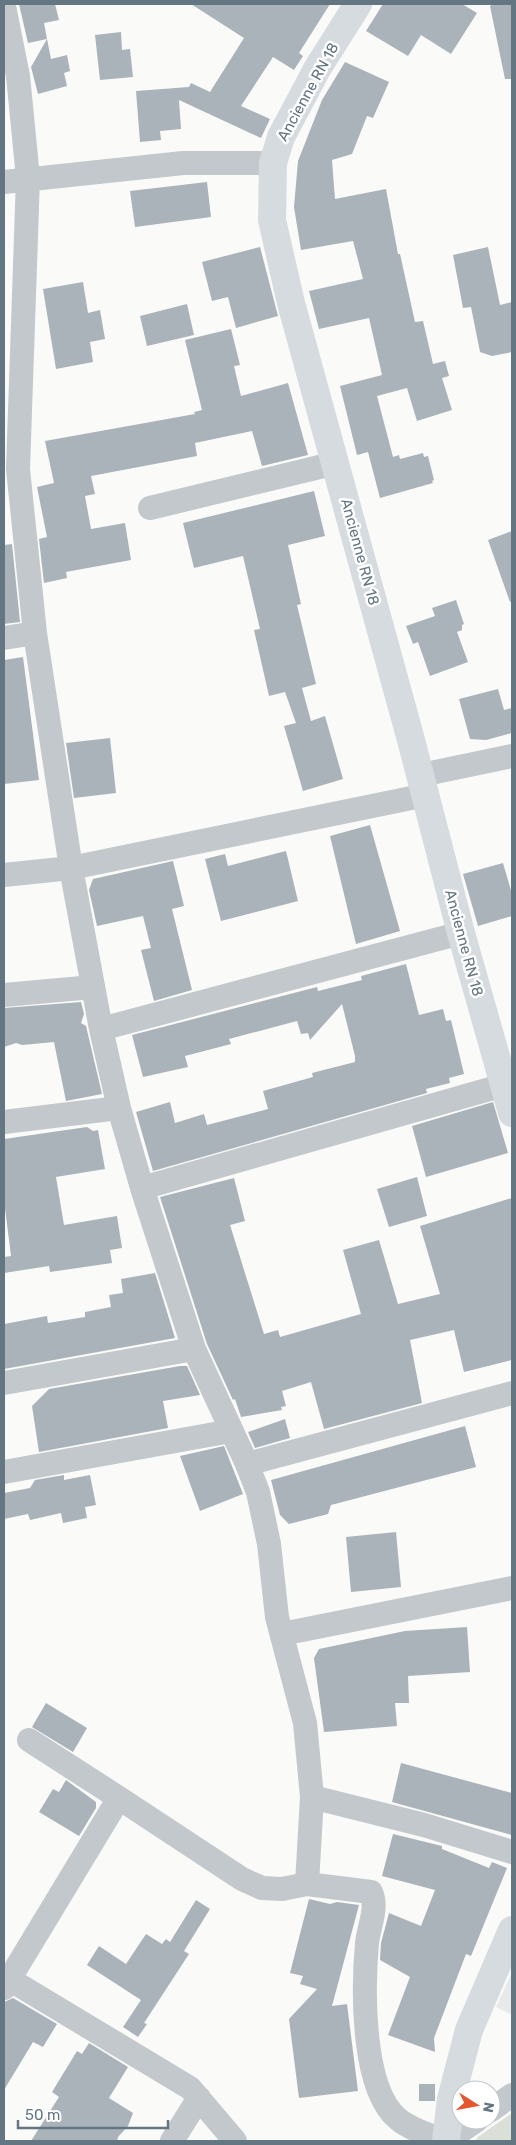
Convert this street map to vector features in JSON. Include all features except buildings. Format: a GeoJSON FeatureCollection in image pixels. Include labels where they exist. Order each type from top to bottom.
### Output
{"type":"FeatureCollection","features":[{"type":"Feature","properties":{"kind":"main road","name":"Ancienne RN 18"},"geometry":{"type":"LineString","coordinates":[[358,4],[294,110],[281,137],[273,163],[272,220],[291,303],[423,785],[461,933],[512,1113]]}},
{"type":"Feature","properties":{"kind":"main road"},"geometry":{"type":"LineString","coordinates":[[446,2141],[451,2098],[469,2030],[512,1930]]}},
{"type":"Feature","properties":{"kind":"street"},"geometry":{"type":"LineString","coordinates":[[4,6],[7,35],[18,76],[28,178],[12,419],[35,634],[71,868],[101,1029],[119,1108],[142,1188],[194,1349],[258,1492],[269,1544],[278,1617],[305,1724],[312,1797],[307,1884]]}},
{"type":"Feature","properties":{"kind":"street"},"geometry":{"type":"LineString","coordinates":[[4,182],[183,163],[273,163]]}},
{"type":"Feature","properties":{"kind":"street"},"geometry":{"type":"LineString","coordinates":[[150,508],[336,463]]}},
{"type":"Feature","properties":{"kind":"street"},"geometry":{"type":"LineString","coordinates":[[4,638],[35,634]]}},
{"type":"Feature","properties":{"kind":"street"},"geometry":{"type":"LineString","coordinates":[[4,875],[71,868],[423,785],[512,756]]}},
{"type":"Feature","properties":{"kind":"street"},"geometry":{"type":"LineString","coordinates":[[101,1029],[461,933]]}},
{"type":"Feature","properties":{"kind":"street"},"geometry":{"type":"LineString","coordinates":[[4,995],[93,988]]}},
{"type":"Feature","properties":{"kind":"street"},"geometry":{"type":"LineString","coordinates":[[142,1188],[504,1085]]}},
{"type":"Feature","properties":{"kind":"street"},"geometry":{"type":"LineString","coordinates":[[4,1122],[119,1108]]}},
{"type":"Feature","properties":{"kind":"street"},"geometry":{"type":"LineString","coordinates":[[4,1383],[194,1349]]}},
{"type":"Feature","properties":{"kind":"street"},"geometry":{"type":"LineString","coordinates":[[247,1464],[512,1393]]}},
{"type":"Feature","properties":{"kind":"street"},"geometry":{"type":"LineString","coordinates":[[4,1472],[231,1431]]}},
{"type":"Feature","properties":{"kind":"street"},"geometry":{"type":"LineString","coordinates":[[282,1634],[512,1588]]}},
{"type":"Feature","properties":{"kind":"street"},"geometry":{"type":"LineString","coordinates":[[29,1740],[242,1879],[262,1888],[282,1889],[307,1884],[371,1892],[375,1901],[366,1948],[364,2005],[372,2063],[381,2094],[398,2119],[411,2128],[446,2141],[462,2130]]}},
{"type":"Feature","properties":{"kind":"street"},"geometry":{"type":"LineString","coordinates":[[312,1797],[424,1825],[512,1852]]}},
{"type":"Feature","properties":{"kind":"street"},"geometry":{"type":"LineString","coordinates":[[119,1798],[7,1984],[190,2088],[235,2141]]}},
{"type":"Feature","properties":{"kind":"street"},"geometry":{"type":"LineString","coordinates":[[501,2103],[512,2095]]}},
{"type":"Feature","properties":{"kind":"street"},"geometry":{"type":"LineString","coordinates":[[172,2141],[199,2098]]}},
{"type":"Feature","properties":{"kind":"shaded area"},"geometry":{"type":"Polygon","coordinates":[[[512,1972],[512,2015],[496,2007],[512,1972]]]}},
{"type":"Feature","properties":{"kind":"shaded area"},"geometry":{"type":"Polygon","coordinates":[[[512,2113],[512,2141],[475,2141],[488,2130],[501,2130],[501,2121],[512,2113]]]}}]}
